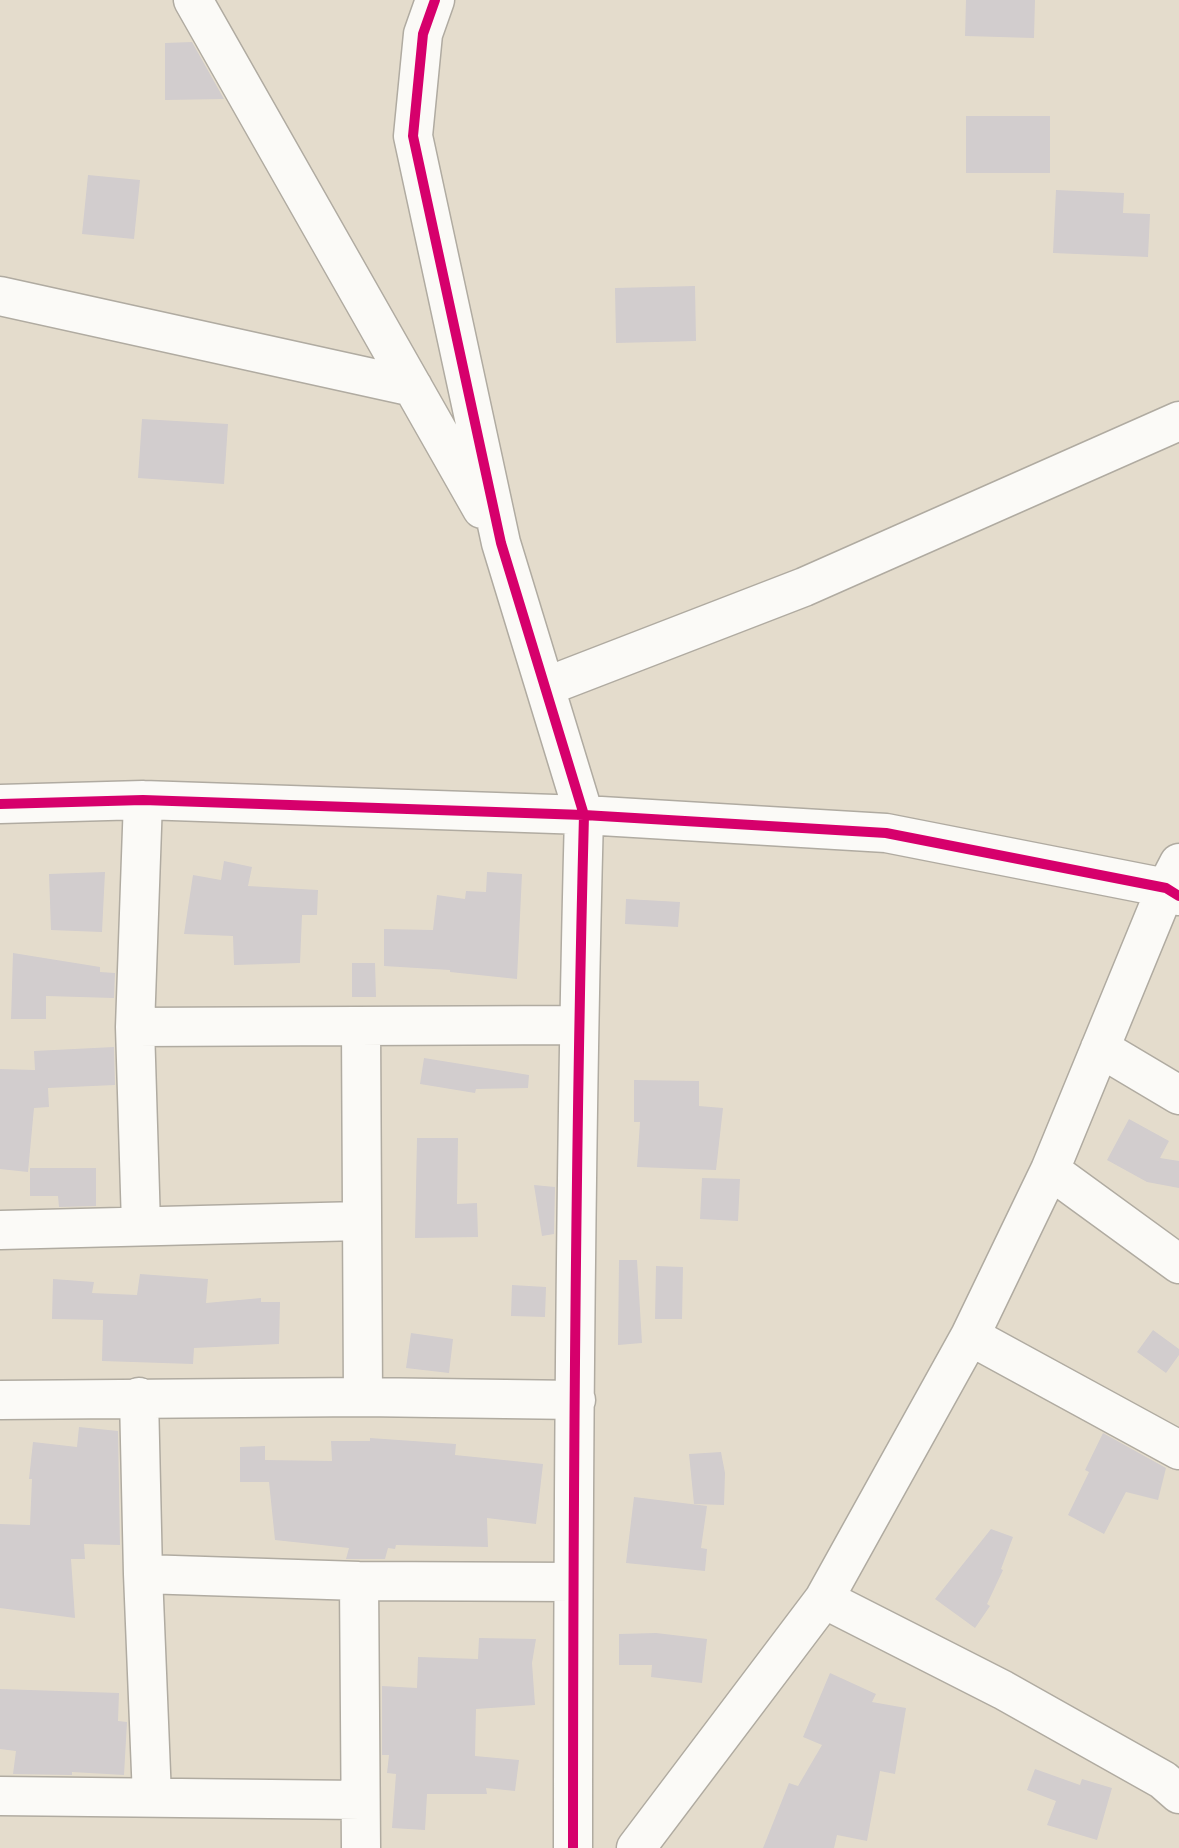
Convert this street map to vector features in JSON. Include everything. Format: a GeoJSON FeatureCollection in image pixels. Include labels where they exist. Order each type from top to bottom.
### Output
{"type":"FeatureCollection","features":[{"type":"Feature","properties":{"kind":"street"},"geometry":{"type":"LineString","coordinates":[[193,0],[501,543]]}},
{"type":"Feature","properties":{"kind":"street"},"geometry":{"type":"LineString","coordinates":[[435,0],[423,34],[414,136],[501,543],[584,815],[573,1582],[573,1848]]}},
{"type":"Feature","properties":{"kind":"street"},"geometry":{"type":"LineString","coordinates":[[0,296],[413,387]]}},
{"type":"Feature","properties":{"kind":"street"},"geometry":{"type":"LineString","coordinates":[[545,687],[804,587],[1179,421]]}},
{"type":"Feature","properties":{"kind":"street"},"geometry":{"type":"LineString","coordinates":[[141,1225],[135,1027],[143,800]]}},
{"type":"Feature","properties":{"kind":"street"},"geometry":{"type":"LineString","coordinates":[[0,804],[143,800],[584,815],[886,833],[1175,882],[1100,1048],[1049,1170],[970,1336],[824,1599],[636,1848]]}},
{"type":"Feature","properties":{"kind":"street"},"geometry":{"type":"LineString","coordinates":[[135,1027],[579,1025]]}},
{"type":"Feature","properties":{"kind":"street"},"geometry":{"type":"LineString","coordinates":[[361,1027],[363,1397]]}},
{"type":"Feature","properties":{"kind":"street"},"geometry":{"type":"LineString","coordinates":[[1100,1048],[1179,1095]]}},
{"type":"Feature","properties":{"kind":"street"},"geometry":{"type":"LineString","coordinates":[[1049,1170],[1179,1264]]}},
{"type":"Feature","properties":{"kind":"street"},"geometry":{"type":"LineString","coordinates":[[0,1230],[361,1222]]}},
{"type":"Feature","properties":{"kind":"street"},"geometry":{"type":"LineString","coordinates":[[970,1336],[1179,1450]]}},
{"type":"Feature","properties":{"kind":"street"},"geometry":{"type":"LineString","coordinates":[[139,1397],[152,1797]]}},
{"type":"Feature","properties":{"kind":"street"},"geometry":{"type":"LineString","coordinates":[[0,1400],[363,1397],[576,1400]]}},
{"type":"Feature","properties":{"kind":"street"},"geometry":{"type":"LineString","coordinates":[[143,1574],[359,1581],[573,1582]]}},
{"type":"Feature","properties":{"kind":"street"},"geometry":{"type":"LineString","coordinates":[[359,1581],[361,1848]]}},
{"type":"Feature","properties":{"kind":"street"},"geometry":{"type":"LineString","coordinates":[[824,1599],[1003,1690],[1163,1780],[1179,1794]]}},
{"type":"Feature","properties":{"kind":"street"},"geometry":{"type":"LineString","coordinates":[[0,1796],[360,1800]]}},
{"type":"Feature","properties":{"kind":"building"},"geometry":{"type":"Polygon","coordinates":[[[966,0],[1035,0],[1034,38],[965,36],[966,0]]]}},
{"type":"Feature","properties":{"kind":"building"},"geometry":{"type":"Polygon","coordinates":[[[192,42],[224,99],[165,100],[165,43],[192,42]]]}},
{"type":"Feature","properties":{"kind":"building"},"geometry":{"type":"Polygon","coordinates":[[[966,116],[1050,116],[1050,173],[966,173],[966,116]]]}},
{"type":"Feature","properties":{"kind":"building"},"geometry":{"type":"Polygon","coordinates":[[[88,175],[140,180],[134,239],[82,234],[88,175]]]}},
{"type":"Feature","properties":{"kind":"building"},"geometry":{"type":"Polygon","coordinates":[[[1056,190],[1124,193],[1123,213],[1150,214],[1148,257],[1053,253],[1056,190]]]}},
{"type":"Feature","properties":{"kind":"building"},"geometry":{"type":"Polygon","coordinates":[[[695,286],[696,341],[616,343],[615,288],[695,286]]]}},
{"type":"Feature","properties":{"kind":"building"},"geometry":{"type":"Polygon","coordinates":[[[142,419],[228,424],[224,484],[138,478],[142,419]]]}},
{"type":"Feature","properties":{"kind":"building"},"geometry":{"type":"Polygon","coordinates":[[[224,861],[252,867],[248,886],[318,890],[317,915],[302,915],[300,963],[234,965],[233,936],[184,934],[193,875],[221,880],[224,861]]]}},
{"type":"Feature","properties":{"kind":"building"},"geometry":{"type":"Polygon","coordinates":[[[105,872],[102,932],[51,930],[49,874],[105,872]]]}},
{"type":"Feature","properties":{"kind":"building"},"geometry":{"type":"Polygon","coordinates":[[[487,872],[522,874],[517,979],[450,970],[384,966],[384,929],[433,930],[437,895],[465,899],[466,891],[486,892],[487,872]]]}},
{"type":"Feature","properties":{"kind":"building"},"geometry":{"type":"Polygon","coordinates":[[[626,899],[680,902],[678,927],[625,924],[626,899]]]}},
{"type":"Feature","properties":{"kind":"building"},"geometry":{"type":"Polygon","coordinates":[[[13,953],[100,967],[100,972],[115,973],[114,998],[46,996],[46,1019],[11,1019],[13,953]]]}},
{"type":"Feature","properties":{"kind":"building"},"geometry":{"type":"Polygon","coordinates":[[[352,963],[375,963],[376,997],[352,997],[352,963]]]}},
{"type":"Feature","properties":{"kind":"building"},"geometry":{"type":"Polygon","coordinates":[[[114,1047],[115,1085],[48,1088],[49,1107],[34,1108],[28,1172],[0,1169],[0,1069],[35,1070],[34,1051],[114,1047]]]}},
{"type":"Feature","properties":{"kind":"building"},"geometry":{"type":"Polygon","coordinates":[[[424,1058],[529,1075],[528,1088],[476,1089],[475,1093],[420,1084],[424,1058]]]}},
{"type":"Feature","properties":{"kind":"building"},"geometry":{"type":"Polygon","coordinates":[[[634,1080],[699,1081],[699,1106],[723,1108],[716,1170],[637,1167],[640,1122],[634,1122],[634,1080]]]}},
{"type":"Feature","properties":{"kind":"building"},"geometry":{"type":"Polygon","coordinates":[[[1129,1119],[1169,1141],[1160,1158],[1179,1161],[1179,1188],[1147,1182],[1107,1160],[1129,1119]]]}},
{"type":"Feature","properties":{"kind":"building"},"geometry":{"type":"Polygon","coordinates":[[[417,1138],[458,1138],[457,1204],[477,1203],[478,1237],[415,1238],[417,1138]]]}},
{"type":"Feature","properties":{"kind":"building"},"geometry":{"type":"Polygon","coordinates":[[[30,1168],[96,1168],[96,1206],[59,1207],[58,1196],[30,1196],[30,1168]]]}},
{"type":"Feature","properties":{"kind":"building"},"geometry":{"type":"Polygon","coordinates":[[[702,1178],[740,1179],[738,1221],[700,1219],[702,1178]]]}},
{"type":"Feature","properties":{"kind":"building"},"geometry":{"type":"Polygon","coordinates":[[[534,1185],[555,1187],[554,1234],[542,1236],[534,1185]]]}},
{"type":"Feature","properties":{"kind":"building"},"geometry":{"type":"Polygon","coordinates":[[[619,1260],[637,1260],[642,1343],[618,1345],[619,1260]]]}},
{"type":"Feature","properties":{"kind":"building"},"geometry":{"type":"Polygon","coordinates":[[[656,1266],[683,1267],[682,1319],[655,1319],[656,1266]]]}},
{"type":"Feature","properties":{"kind":"building"},"geometry":{"type":"Polygon","coordinates":[[[140,1274],[208,1279],[206,1303],[261,1298],[261,1302],[280,1302],[279,1344],[194,1348],[193,1364],[102,1361],[103,1320],[52,1319],[53,1279],[94,1282],[92,1293],[137,1295],[140,1274]]]}},
{"type":"Feature","properties":{"kind":"building"},"geometry":{"type":"Polygon","coordinates":[[[512,1285],[546,1287],[545,1317],[511,1316],[512,1285]]]}},
{"type":"Feature","properties":{"kind":"building"},"geometry":{"type":"Polygon","coordinates":[[[1153,1330],[1179,1349],[1179,1355],[1166,1373],[1137,1352],[1153,1330]]]}},
{"type":"Feature","properties":{"kind":"building"},"geometry":{"type":"Polygon","coordinates":[[[411,1333],[453,1339],[449,1373],[406,1368],[411,1333]]]}},
{"type":"Feature","properties":{"kind":"building"},"geometry":{"type":"Polygon","coordinates":[[[79,1427],[118,1431],[120,1545],[84,1544],[85,1559],[71,1559],[75,1618],[0,1608],[0,1524],[30,1525],[32,1479],[29,1479],[33,1442],[77,1447],[79,1427]]]}},
{"type":"Feature","properties":{"kind":"building"},"geometry":{"type":"Polygon","coordinates":[[[1103,1433],[1166,1468],[1158,1500],[1126,1492],[1104,1534],[1068,1515],[1089,1472],[1085,1470],[1103,1433]]]}},
{"type":"Feature","properties":{"kind":"building"},"geometry":{"type":"Polygon","coordinates":[[[370,1438],[456,1444],[455,1455],[543,1464],[536,1524],[487,1518],[488,1547],[396,1545],[395,1549],[388,1548],[385,1559],[346,1559],[349,1548],[275,1540],[269,1482],[240,1482],[240,1447],[265,1446],[265,1460],[332,1461],[331,1441],[370,1441],[370,1438]]]}},
{"type":"Feature","properties":{"kind":"building"},"geometry":{"type":"Polygon","coordinates":[[[721,1452],[725,1473],[724,1505],[694,1504],[689,1454],[721,1452]]]}},
{"type":"Feature","properties":{"kind":"building"},"geometry":{"type":"Polygon","coordinates":[[[634,1497],[707,1506],[701,1548],[707,1549],[705,1571],[626,1563],[634,1497]]]}},
{"type":"Feature","properties":{"kind":"building"},"geometry":{"type":"Polygon","coordinates":[[[991,1529],[1013,1537],[1001,1569],[1003,1570],[987,1604],[990,1606],[975,1628],[935,1599],[991,1529]]]}},
{"type":"Feature","properties":{"kind":"building"},"geometry":{"type":"Polygon","coordinates":[[[656,1633],[707,1639],[702,1683],[651,1677],[652,1665],[619,1665],[619,1634],[656,1633]]]}},
{"type":"Feature","properties":{"kind":"building"},"geometry":{"type":"Polygon","coordinates":[[[479,1638],[536,1639],[532,1663],[535,1705],[476,1709],[475,1756],[519,1760],[515,1791],[486,1788],[487,1794],[427,1794],[425,1830],[392,1828],[396,1774],[387,1773],[389,1755],[382,1755],[382,1686],[417,1688],[418,1657],[478,1659],[479,1638]]]}},
{"type":"Feature","properties":{"kind":"building"},"geometry":{"type":"Polygon","coordinates":[[[830,1673],[876,1694],[872,1702],[906,1708],[895,1774],[880,1771],[867,1841],[837,1835],[834,1848],[763,1848],[789,1783],[798,1786],[822,1745],[803,1737],[830,1673]]]}},
{"type":"Feature","properties":{"kind":"building"},"geometry":{"type":"Polygon","coordinates":[[[0,1689],[119,1693],[118,1721],[127,1722],[124,1775],[72,1772],[72,1775],[13,1774],[16,1751],[0,1749],[0,1689]]]}},
{"type":"Feature","properties":{"kind":"building"},"geometry":{"type":"Polygon","coordinates":[[[1035,1769],[1080,1785],[1082,1779],[1112,1788],[1097,1840],[1047,1825],[1056,1801],[1027,1790],[1035,1769]]]}},
{"type":"Feature","properties":{"kind":"cycle path"},"geometry":{"type":"LineString","coordinates":[[435,0],[423,34],[413,136],[501,543],[584,815],[886,833],[1166,888],[1179,896]]}},
{"type":"Feature","properties":{"kind":"cycle path"},"geometry":{"type":"LineString","coordinates":[[0,804],[143,800],[584,815],[575,1332],[573,1848]]}}]}
